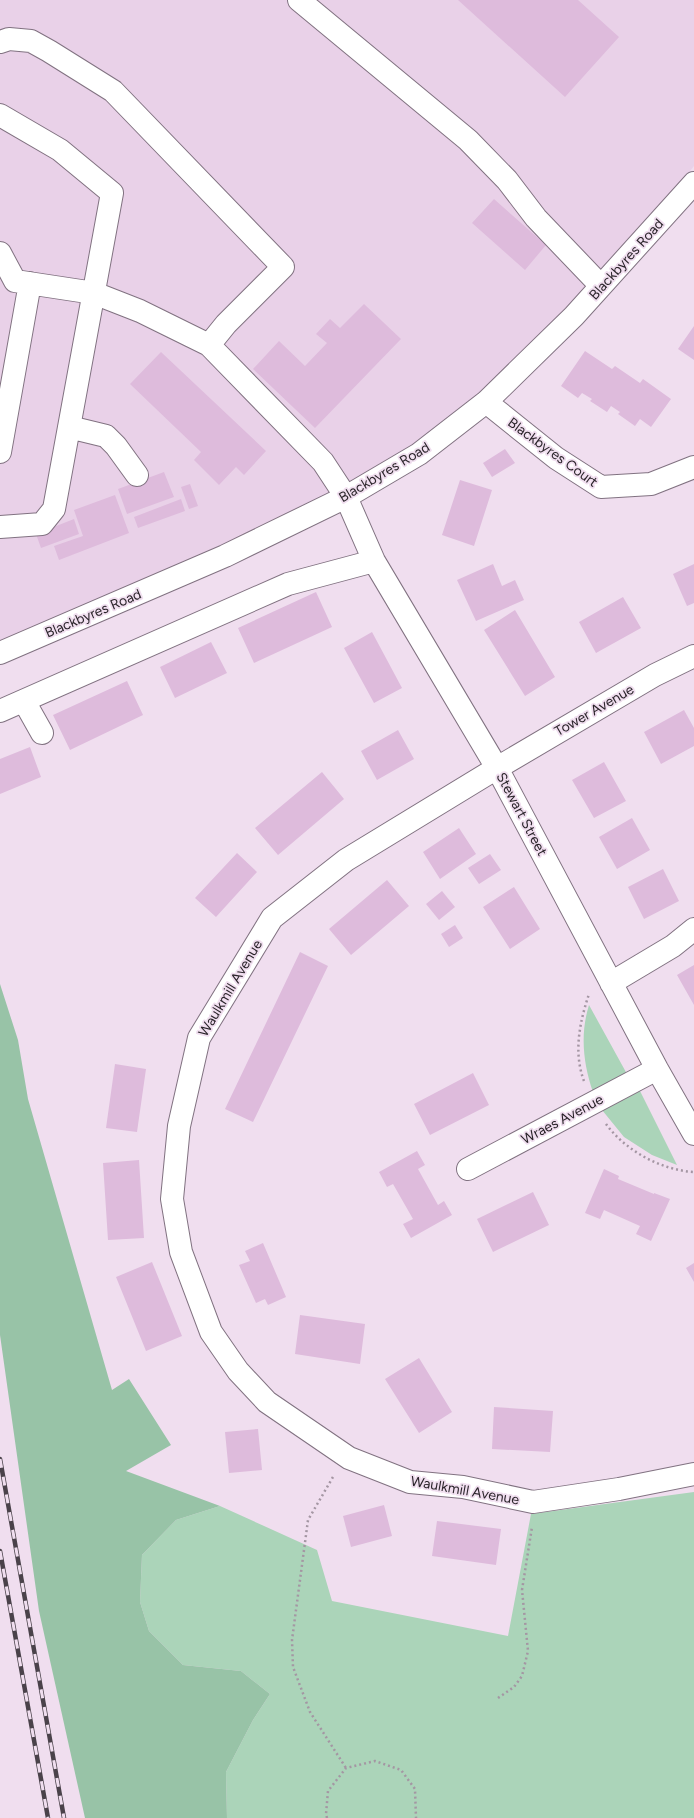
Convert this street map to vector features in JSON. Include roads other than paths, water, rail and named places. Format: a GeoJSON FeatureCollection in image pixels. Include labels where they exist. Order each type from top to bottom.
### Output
{"type":"FeatureCollection","features":[{"type":"Feature","properties":{"kind":"street"},"geometry":{"type":"LineString","coordinates":[[299,0],[468,140],[507,180],[536,218],[601,286]]}},
{"type":"Feature","properties":{"kind":"street"},"geometry":{"type":"LineString","coordinates":[[0,42],[9,39],[31,41],[49,50],[113,91],[283,267],[226,324],[209,345]]}},
{"type":"Feature","properties":{"kind":"street"},"geometry":{"type":"LineString","coordinates":[[0,115],[60,150],[112,193],[54,509],[42,524],[0,527]]}},
{"type":"Feature","properties":{"kind":"street","name":"Blackbyres Road"},"geometry":{"type":"LineString","coordinates":[[0,653],[225,556],[346,497],[419,454],[486,402],[574,316],[694,184]]}},
{"type":"Feature","properties":{"kind":"street","name":"Stewart Street"},"geometry":{"type":"LineString","coordinates":[[0,253],[16,281],[94,293],[140,311],[209,345],[324,462],[346,497],[374,561],[497,768],[657,1069],[694,1134]]}},
{"type":"Feature","properties":{"kind":"street"},"geometry":{"type":"LineString","coordinates":[[0,452],[30,283]]}},
{"type":"Feature","properties":{"kind":"street","name":"Blackbyres Court"},"geometry":{"type":"LineString","coordinates":[[486,402],[556,458],[601,487],[651,484],[694,467]]}},
{"type":"Feature","properties":{"kind":"street"},"geometry":{"type":"LineString","coordinates":[[69,427],[106,436],[116,446],[137,475]]}},
{"type":"Feature","properties":{"kind":"street"},"geometry":{"type":"LineString","coordinates":[[0,711],[288,584],[374,561]]}},
{"type":"Feature","properties":{"kind":"street","name":"Tower Avenue"},"geometry":{"type":"LineString","coordinates":[[497,768],[655,675],[694,656]]}},
{"type":"Feature","properties":{"kind":"street"},"geometry":{"type":"LineString","coordinates":[[24,701],[42,733]]}},
{"type":"Feature","properties":{"kind":"street","name":"Waulkmill Avenue"},"geometry":{"type":"LineString","coordinates":[[497,768],[346,860],[272,918],[198,1038],[179,1126],[172,1199],[181,1252],[211,1332],[238,1371],[267,1402],[349,1458],[410,1482],[463,1487],[533,1502],[694,1474]]}},
{"type":"Feature","properties":{"kind":"street"},"geometry":{"type":"LineString","coordinates":[[611,983],[673,946],[694,929]]}},
{"type":"Feature","properties":{"kind":"street","name":"Wraes Avenue"},"geometry":{"type":"LineString","coordinates":[[468,1169],[657,1069]]}},
{"type":"Feature","properties":{"kind":"railway"},"geometry":{"type":"LineString","coordinates":[[0,1459],[64,1818]]}},
{"type":"Feature","properties":{"kind":"railway"},"geometry":{"type":"LineString","coordinates":[[0,1551],[48,1818]]}}]}
